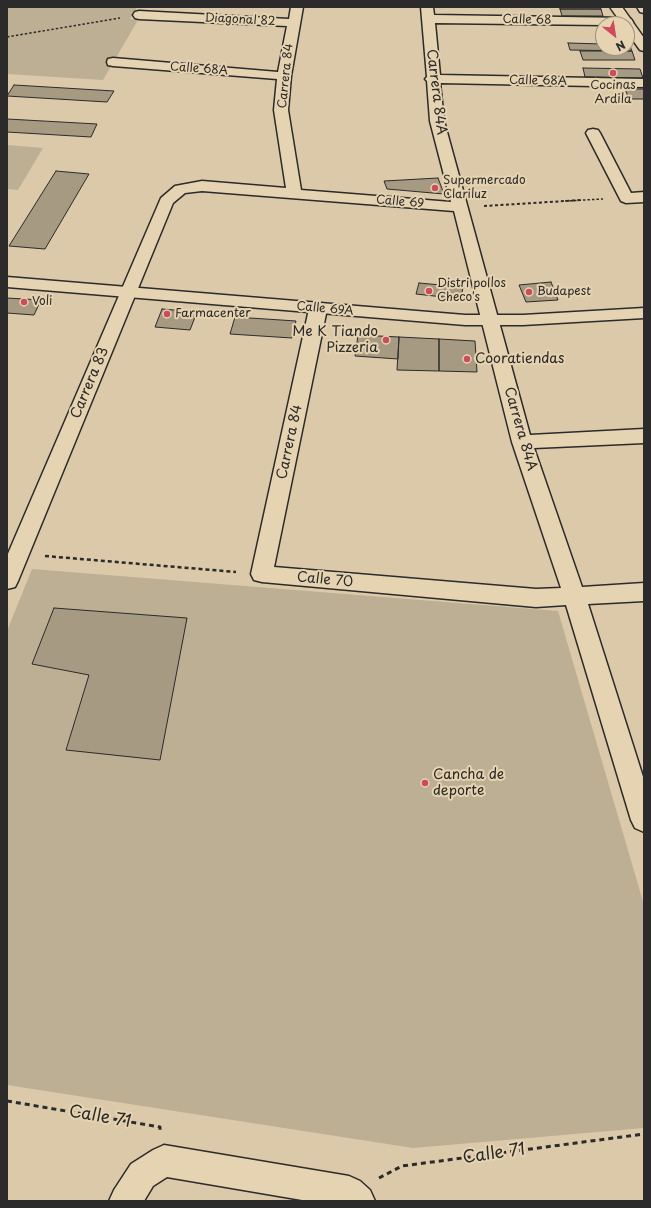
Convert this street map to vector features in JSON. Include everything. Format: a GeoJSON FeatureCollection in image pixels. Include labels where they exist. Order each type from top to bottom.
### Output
{"type":"FeatureCollection","features":[{"type":"Feature","properties":{"kind":"street","name":"Carrera 84"},"geometry":{"type":"LineString","coordinates":[[294,193],[282,110],[284,76],[296,7]]}},
{"type":"Feature","properties":{"kind":"street"},"geometry":{"type":"LineString","coordinates":[[616,7],[622,16]]}},
{"type":"Feature","properties":{"kind":"street","name":"Calle 68"},"geometry":{"type":"LineString","coordinates":[[427,13],[595,21]]}},
{"type":"Feature","properties":{"kind":"street","name":"Carrera 84A"},"geometry":{"type":"LineString","coordinates":[[427,13],[437,121],[522,442],[640,790],[644,820]]}},
{"type":"Feature","properties":{"kind":"street","name":"Diagonal 82"},"geometry":{"type":"LineString","coordinates":[[139,15],[293,23]]}},
{"type":"Feature","properties":{"kind":"street"},"geometry":{"type":"LineString","coordinates":[[635,35],[644,48]]}},
{"type":"Feature","properties":{"kind":"street","name":"Calle 68A"},"geometry":{"type":"LineString","coordinates":[[113,62],[284,76]]}},
{"type":"Feature","properties":{"kind":"street","name":"Calle 68A"},"geometry":{"type":"LineString","coordinates":[[432,79],[644,83]]}},
{"type":"Feature","properties":{"kind":"street"},"geometry":{"type":"LineString","coordinates":[[593,133],[626,198],[644,197]]}},
{"type":"Feature","properties":{"kind":"street","name":"Calle 69"},"geometry":{"type":"LineString","coordinates":[[180,189],[202,186],[459,207]]}},
{"type":"Feature","properties":{"kind":"street","name":"Carrera 83"},"geometry":{"type":"LineString","coordinates":[[7,581],[166,201],[180,189]]}},
{"type":"Feature","properties":{"kind":"street","name":"Calle 69A"},"geometry":{"type":"LineString","coordinates":[[7,282],[318,309],[491,321],[644,313]]}},
{"type":"Feature","properties":{"kind":"street","name":"Carrera 84"},"geometry":{"type":"LineString","coordinates":[[262,574],[318,309]]}},
{"type":"Feature","properties":{"kind":"street"},"geometry":{"type":"LineString","coordinates":[[522,442],[644,436]]}},
{"type":"Feature","properties":{"kind":"street","name":"Calle 70"},"geometry":{"type":"LineString","coordinates":[[262,574],[536,598],[644,592]]}},
{"type":"Feature","properties":{"kind":"street"},"geometry":{"type":"LineString","coordinates":[[125,1201],[153,1168],[354,1197]]}},
{"type":"Feature","properties":{"kind":"path"},"geometry":{"type":"LineString","coordinates":[[7,37],[139,15]]}},
{"type":"Feature","properties":{"kind":"path"},"geometry":{"type":"LineString","coordinates":[[459,207],[626,198]]}},
{"type":"Feature","properties":{"kind":"path"},"geometry":{"type":"LineString","coordinates":[[18,554],[262,574]]}},
{"type":"Feature","properties":{"kind":"path","name":"Calle 71"},"geometry":{"type":"LineString","coordinates":[[7,1101],[160,1128],[153,1168]]}},
{"type":"Feature","properties":{"kind":"path","name":"Calle 71"},"geometry":{"type":"LineString","coordinates":[[354,1197],[402,1166],[644,1134]]}},
{"type":"Feature","properties":{"kind":"shaded area"},"geometry":{"type":"Polygon","coordinates":[[[7,7],[137,7],[130,19],[138,20],[103,80],[7,74],[7,7]]]}},
{"type":"Feature","properties":{"kind":"shaded area"},"geometry":{"type":"Polygon","coordinates":[[[7,145],[43,148],[18,190],[7,189],[7,145]]]}},
{"type":"Feature","properties":{"kind":"shaded area"},"geometry":{"type":"Polygon","coordinates":[[[32,569],[558,611],[644,905],[644,1128],[413,1148],[7,1085],[7,631],[32,569]]]}},
{"type":"Feature","properties":{"kind":"building"},"geometry":{"type":"Polygon","coordinates":[[[560,7],[600,7],[601,9],[560,9],[560,7]]]}},
{"type":"Feature","properties":{"kind":"building"},"geometry":{"type":"Polygon","coordinates":[[[560,9],[601,9],[603,16],[595,16],[562,16],[560,9]]]}},
{"type":"Feature","properties":{"kind":"building"},"geometry":{"type":"Polygon","coordinates":[[[568,43],[595,44],[595,50],[570,50],[568,43]]]}},
{"type":"Feature","properties":{"kind":"building"},"geometry":{"type":"Polygon","coordinates":[[[580,51],[595,51],[595,56],[634,56],[635,60],[583,60],[580,51]]]}},
{"type":"Feature","properties":{"kind":"building","name":"Cocinas Ardila"},"geometry":{"type":"Polygon","coordinates":[[[583,68],[640,69],[643,78],[585,77],[583,68]]]}},
{"type":"Feature","properties":{"kind":"building"},"geometry":{"type":"Polygon","coordinates":[[[14,85],[114,91],[107,102],[7,96],[14,85]]]}},
{"type":"Feature","properties":{"kind":"building"},"geometry":{"type":"Polygon","coordinates":[[[625,89],[644,89],[644,99],[629,99],[625,89]]]}},
{"type":"Feature","properties":{"kind":"building"},"geometry":{"type":"Polygon","coordinates":[[[7,119],[97,124],[91,137],[7,132],[7,119]]]}},
{"type":"Feature","properties":{"kind":"building"},"geometry":{"type":"Polygon","coordinates":[[[56,171],[89,174],[45,249],[9,246],[56,171]]]}},
{"type":"Feature","properties":{"kind":"building"},"geometry":{"type":"Polygon","coordinates":[[[438,178],[444,194],[387,189],[384,181],[438,178]]]}},
{"type":"Feature","properties":{"kind":"building"},"geometry":{"type":"Polygon","coordinates":[[[551,282],[558,300],[526,302],[519,285],[551,282]]]}},
{"type":"Feature","properties":{"kind":"building"},"geometry":{"type":"Polygon","coordinates":[[[419,283],[463,287],[461,299],[416,294],[419,283]]]}},
{"type":"Feature","properties":{"kind":"building"},"geometry":{"type":"Polygon","coordinates":[[[7,298],[41,300],[34,315],[7,313],[7,298]]]}},
{"type":"Feature","properties":{"kind":"building"},"geometry":{"type":"Polygon","coordinates":[[[162,309],[197,312],[190,330],[155,327],[162,309]]]}},
{"type":"Feature","properties":{"kind":"building"},"geometry":{"type":"Polygon","coordinates":[[[235,317],[296,321],[292,338],[230,334],[235,317]]]}},
{"type":"Feature","properties":{"kind":"building"},"geometry":{"type":"Polygon","coordinates":[[[358,335],[399,337],[398,359],[355,356],[358,335]]]}},
{"type":"Feature","properties":{"kind":"building"},"geometry":{"type":"Polygon","coordinates":[[[399,337],[439,339],[439,371],[397,370],[399,337]]]}},
{"type":"Feature","properties":{"kind":"building"},"geometry":{"type":"Polygon","coordinates":[[[439,339],[475,341],[477,372],[439,371],[439,339]]]}},
{"type":"Feature","properties":{"kind":"building"},"geometry":{"type":"Polygon","coordinates":[[[54,608],[187,618],[160,760],[66,750],[89,675],[32,664],[54,608]]]}},
{"type":"Feature","properties":{"kind":"place","name":"Cocinas Ardila"},"geometry":{"type":"Point","coordinates":[613,73]}},
{"type":"Feature","properties":{"kind":"place","name":"Supermercado Clariluz"},"geometry":{"type":"Point","coordinates":[435,188]}},
{"type":"Feature","properties":{"kind":"place","name":"Distri pollos Checo's"},"geometry":{"type":"Point","coordinates":[429,291]}},
{"type":"Feature","properties":{"kind":"place","name":"Budapest"},"geometry":{"type":"Point","coordinates":[529,292]}},
{"type":"Feature","properties":{"kind":"place","name":"Voli"},"geometry":{"type":"Point","coordinates":[24,302]}},
{"type":"Feature","properties":{"kind":"place","name":"Farmacenter"},"geometry":{"type":"Point","coordinates":[167,314]}},
{"type":"Feature","properties":{"kind":"place","name":"Me K Tiando Pizzeria"},"geometry":{"type":"Point","coordinates":[386,340]}},
{"type":"Feature","properties":{"kind":"place","name":"Cooratiendas"},"geometry":{"type":"Point","coordinates":[467,359]}},
{"type":"Feature","properties":{"kind":"place","name":"Cancha de deporte"},"geometry":{"type":"Point","coordinates":[425,783]}}]}
